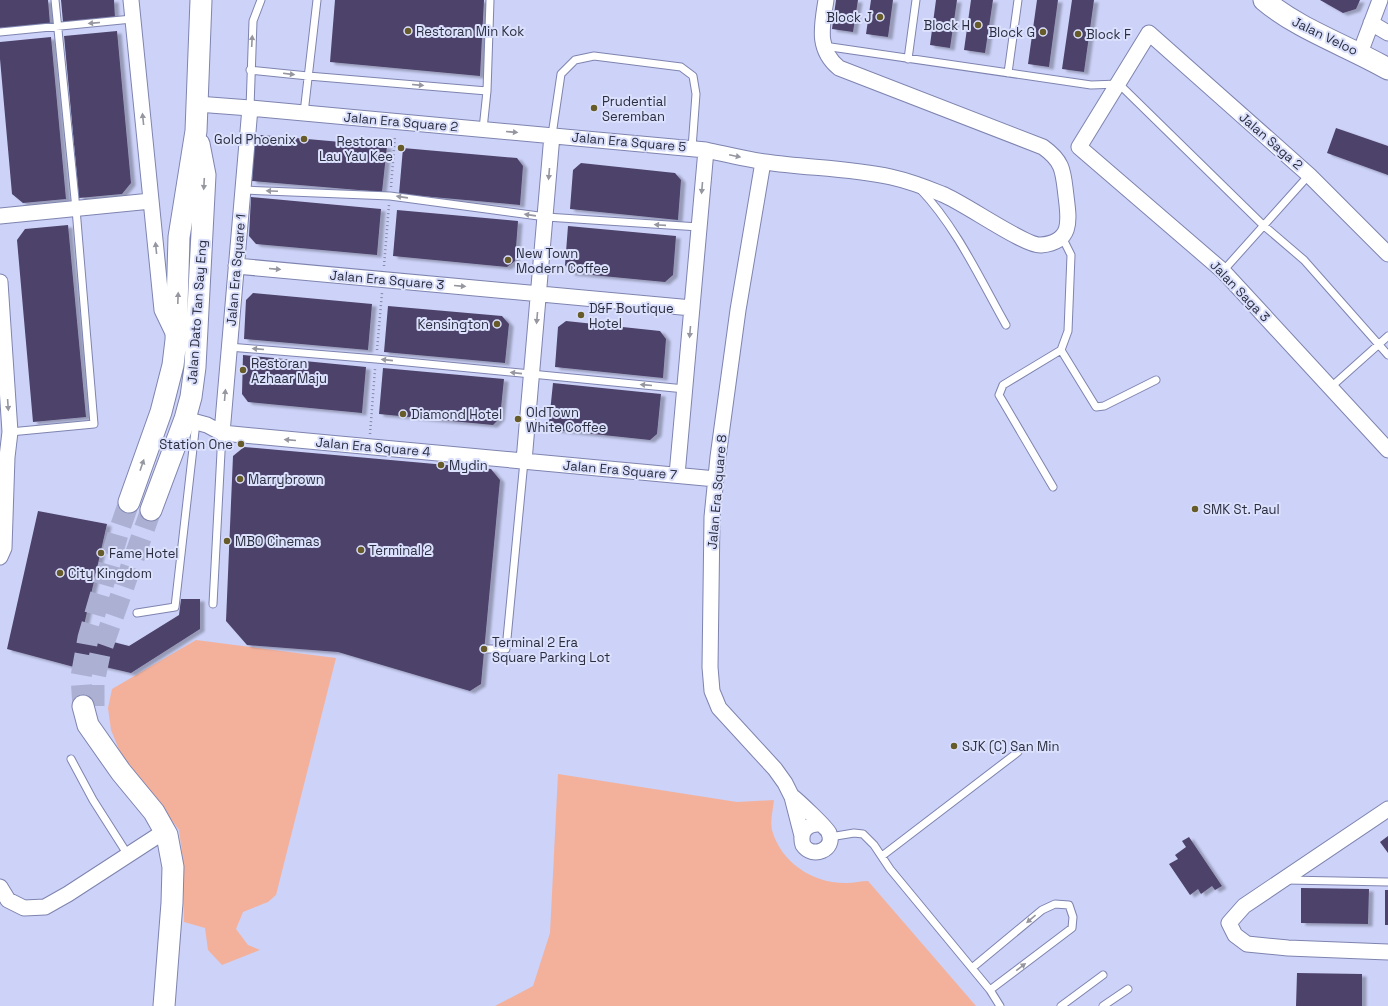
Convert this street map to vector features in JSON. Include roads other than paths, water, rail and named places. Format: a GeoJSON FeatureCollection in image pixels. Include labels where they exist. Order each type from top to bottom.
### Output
{"type":"FeatureCollection","features":[{"type":"Feature","properties":{"kind":"street"},"geometry":{"type":"LineString","coordinates":[[130,0],[162,310],[176,340]]}},
{"type":"Feature","properties":{"kind":"street","name":"Jalan Dato Tan Say Eng"},"geometry":{"type":"LineString","coordinates":[[129,502],[161,412],[173,365],[176,340],[180,237],[196,132],[201,0]]}},
{"type":"Feature","properties":{"kind":"street"},"geometry":{"type":"LineString","coordinates":[[826,0],[821,35],[830,61],[839,68],[1043,147],[1056,157],[1064,173],[1069,221],[1068,230],[1062,237]]}},
{"type":"Feature","properties":{"kind":"street","name":"Jalan Veloo"},"geometry":{"type":"LineString","coordinates":[[1264,0],[1388,69]]}},
{"type":"Feature","properties":{"kind":"street"},"geometry":{"type":"LineString","coordinates":[[1360,53],[1380,0]]}},
{"type":"Feature","properties":{"kind":"street"},"geometry":{"type":"LineString","coordinates":[[1371,23],[1388,33]]}},
{"type":"Feature","properties":{"kind":"street","name":"Jalan Saga 2"},"geometry":{"type":"LineString","coordinates":[[1119,84],[1149,33],[1310,174],[1388,254]]}},
{"type":"Feature","properties":{"kind":"street","name":"Jalan Saga 3"},"geometry":{"type":"LineString","coordinates":[[1119,84],[1079,147],[1223,271],[1388,450]]}},
{"type":"Feature","properties":{"kind":"street","name":"Jalan Era Square 2"},"geometry":{"type":"LineString","coordinates":[[197,104],[552,135]]}},
{"type":"Feature","properties":{"kind":"street","name":"Jalan Era Square 1"},"geometry":{"type":"LineString","coordinates":[[222,433],[250,108]]}},
{"type":"Feature","properties":{"kind":"street","name":"Jalan Dato Tan Say Eng"},"geometry":{"type":"LineString","coordinates":[[151,510],[190,421],[195,367],[205,175],[196,132]]}},
{"type":"Feature","properties":{"kind":"street"},"geometry":{"type":"LineString","coordinates":[[524,461],[552,135]]}},
{"type":"Feature","properties":{"kind":"street","name":"Jalan Era Square 5"},"geometry":{"type":"LineString","coordinates":[[552,135],[699,149],[764,162],[890,177],[915,183],[956,199],[1024,240],[1039,246],[1053,243],[1062,237]]}},
{"type":"Feature","properties":{"kind":"street"},"geometry":{"type":"LineString","coordinates":[[677,475],[699,227],[699,149]]}},
{"type":"Feature","properties":{"kind":"street","name":"Jalan Era Square 8"},"geometry":{"type":"LineString","coordinates":[[764,162],[738,310],[716,479],[712,517],[710,667],[712,691],[719,708],[775,769],[792,797],[826,828],[830,837],[826,849],[818,853],[805,848],[801,840],[802,836],[792,797]]}},
{"type":"Feature","properties":{"kind":"street"},"geometry":{"type":"LineString","coordinates":[[0,216],[151,202]]}},
{"type":"Feature","properties":{"kind":"street","name":"Jalan Era Square 3"},"geometry":{"type":"LineString","coordinates":[[236,266],[692,308]]}},
{"type":"Feature","properties":{"kind":"street"},"geometry":{"type":"LineString","coordinates":[[0,282],[10,432],[3,457],[4,548],[0,557]]}},
{"type":"Feature","properties":{"kind":"street"},"geometry":{"type":"LineString","coordinates":[[190,421],[207,425],[222,433]]}},
{"type":"Feature","properties":{"kind":"street","name":"Jalan Era Square 4"},"geometry":{"type":"LineString","coordinates":[[222,433],[524,461]]}},
{"type":"Feature","properties":{"kind":"street","name":"Jalan Era Square 7"},"geometry":{"type":"LineString","coordinates":[[524,461],[716,479]]}},
{"type":"Feature","properties":{"kind":"street"},"geometry":{"type":"LineString","coordinates":[[88,706],[88,725],[121,772],[154,812],[165,831],[173,867],[172,903],[164,1006]]}},
{"type":"Feature","properties":{"kind":"street"},"geometry":{"type":"LineString","coordinates":[[1388,809],[1285,880],[1244,906],[1229,923],[1235,935],[1247,944],[1288,948],[1388,952]]}},
{"type":"Feature","properties":{"kind":"street"},"geometry":{"type":"LineString","coordinates":[[802,836],[806,827],[820,824]]}},
{"type":"Feature","properties":{"kind":"street"},"geometry":{"type":"LineString","coordinates":[[0,887],[8,900],[24,908],[45,907],[165,831]]}},
{"type":"Feature","properties":{"kind":"lane"},"geometry":{"type":"LineString","coordinates":[[10,432],[94,424],[76,209],[55,0]]}},
{"type":"Feature","properties":{"kind":"lane"},"geometry":{"type":"LineString","coordinates":[[250,108],[250,70],[253,21],[261,0]]}},
{"type":"Feature","properties":{"kind":"lane"},"geometry":{"type":"LineString","coordinates":[[304,113],[317,0]]}},
{"type":"Feature","properties":{"kind":"lane"},"geometry":{"type":"LineString","coordinates":[[483,129],[487,91],[490,0]]}},
{"type":"Feature","properties":{"kind":"lane"},"geometry":{"type":"LineString","coordinates":[[908,58],[916,0]]}},
{"type":"Feature","properties":{"kind":"lane"},"geometry":{"type":"LineString","coordinates":[[1008,73],[1018,0]]}},
{"type":"Feature","properties":{"kind":"lane"},"geometry":{"type":"LineString","coordinates":[[0,32],[132,19]]}},
{"type":"Feature","properties":{"kind":"lane"},"geometry":{"type":"LineString","coordinates":[[824,46],[1091,84],[1119,84],[1263,225],[1304,260],[1388,355]]}},
{"type":"Feature","properties":{"kind":"lane"},"geometry":{"type":"LineString","coordinates":[[552,135],[561,74],[575,60],[594,56],[681,68],[693,76],[696,94],[699,149]]}},
{"type":"Feature","properties":{"kind":"lane"},"geometry":{"type":"LineString","coordinates":[[250,70],[487,91]]}},
{"type":"Feature","properties":{"kind":"lane"},"geometry":{"type":"LineString","coordinates":[[1223,271],[1310,174]]}},
{"type":"Feature","properties":{"kind":"lane"},"geometry":{"type":"LineString","coordinates":[[915,183],[934,203],[953,232],[1006,325]]}},
{"type":"Feature","properties":{"kind":"lane"},"geometry":{"type":"LineString","coordinates":[[243,190],[390,196],[546,217],[699,227]]}},
{"type":"Feature","properties":{"kind":"lane"},"geometry":{"type":"LineString","coordinates":[[1053,486],[999,395],[1003,385],[1061,350],[1068,331],[1071,255],[1062,237]]}},
{"type":"Feature","properties":{"kind":"lane"},"geometry":{"type":"LineString","coordinates":[[1331,387],[1388,336]]}},
{"type":"Feature","properties":{"kind":"lane"},"geometry":{"type":"LineString","coordinates":[[229,347],[376,359],[685,389]]}},
{"type":"Feature","properties":{"kind":"lane"},"geometry":{"type":"LineString","coordinates":[[1061,350],[1096,407],[1104,406],[1156,380]]}},
{"type":"Feature","properties":{"kind":"lane"},"geometry":{"type":"LineString","coordinates":[[137,613],[175,607],[190,421]]}},
{"type":"Feature","properties":{"kind":"lane"},"geometry":{"type":"LineString","coordinates":[[213,604],[222,433]]}},
{"type":"Feature","properties":{"kind":"lane"},"geometry":{"type":"LineString","coordinates":[[484,649],[506,649],[524,461]]}},
{"type":"Feature","properties":{"kind":"lane"},"geometry":{"type":"LineString","coordinates":[[882,856],[1018,752]]}},
{"type":"Feature","properties":{"kind":"lane"},"geometry":{"type":"LineString","coordinates":[[71,759],[93,800],[128,855]]}},
{"type":"Feature","properties":{"kind":"lane"},"geometry":{"type":"LineString","coordinates":[[830,837],[854,832],[862,834],[874,845],[990,990],[1000,1006]]}},
{"type":"Feature","properties":{"kind":"lane"},"geometry":{"type":"LineString","coordinates":[[1285,880],[1388,882]]}},
{"type":"Feature","properties":{"kind":"lane"},"geometry":{"type":"LineString","coordinates":[[972,968],[1042,910],[1055,904],[1068,905],[1072,911],[1072,928],[990,990]]}},
{"type":"Feature","properties":{"kind":"lane"},"geometry":{"type":"LineString","coordinates":[[1061,1006],[1103,975]]}},
{"type":"Feature","properties":{"kind":"lane"},"geometry":{"type":"LineString","coordinates":[[1103,1006],[1128,989]]}},
{"type":"Feature","properties":{"kind":"tunnel"},"geometry":{"type":"LineString","coordinates":[[83,706],[81,677],[88,638],[118,534],[129,502]]}},
{"type":"Feature","properties":{"kind":"tunnel"},"geometry":{"type":"LineString","coordinates":[[94,706],[94,683],[100,654],[151,510]]}},
{"type":"Feature","properties":{"kind":"place","name":"Block J"},"geometry":{"type":"Point","coordinates":[880,17]}},
{"type":"Feature","properties":{"kind":"place","name":"Block H"},"geometry":{"type":"Point","coordinates":[978,25]}},
{"type":"Feature","properties":{"kind":"place","name":"Restoran Min Kok"},"geometry":{"type":"Point","coordinates":[408,31]}},
{"type":"Feature","properties":{"kind":"place","name":"Block G"},"geometry":{"type":"Point","coordinates":[1043,32]}},
{"type":"Feature","properties":{"kind":"place","name":"Block F"},"geometry":{"type":"Point","coordinates":[1078,34]}},
{"type":"Feature","properties":{"kind":"place","name":"Prudential Seremban"},"geometry":{"type":"Point","coordinates":[594,108]}},
{"type":"Feature","properties":{"kind":"place","name":"Gold Phoenix"},"geometry":{"type":"Point","coordinates":[304,139]}},
{"type":"Feature","properties":{"kind":"place","name":"Restoran Lau Yau Kee"},"geometry":{"type":"Point","coordinates":[401,148]}},
{"type":"Feature","properties":{"kind":"place","name":"New Town Modern Coffee"},"geometry":{"type":"Point","coordinates":[508,260]}},
{"type":"Feature","properties":{"kind":"place","name":"D&F Boutique Hotel"},"geometry":{"type":"Point","coordinates":[581,315]}},
{"type":"Feature","properties":{"kind":"place","name":"Kensington"},"geometry":{"type":"Point","coordinates":[497,324]}},
{"type":"Feature","properties":{"kind":"place","name":"Restoran Azhaar Maju"},"geometry":{"type":"Point","coordinates":[243,370]}},
{"type":"Feature","properties":{"kind":"place","name":"Diamond Hotel"},"geometry":{"type":"Point","coordinates":[403,414]}},
{"type":"Feature","properties":{"kind":"place","name":"OldTown White Coffee"},"geometry":{"type":"Point","coordinates":[518,419]}},
{"type":"Feature","properties":{"kind":"place","name":"Station One"},"geometry":{"type":"Point","coordinates":[241,444]}},
{"type":"Feature","properties":{"kind":"place","name":"Mydin"},"geometry":{"type":"Point","coordinates":[441,465]}},
{"type":"Feature","properties":{"kind":"place","name":"Marrybrown"},"geometry":{"type":"Point","coordinates":[240,479]}},
{"type":"Feature","properties":{"kind":"place","name":"SMK St. Paul"},"geometry":{"type":"Point","coordinates":[1195,509]}},
{"type":"Feature","properties":{"kind":"place","name":"MBO Cinemas"},"geometry":{"type":"Point","coordinates":[227,541]}},
{"type":"Feature","properties":{"kind":"place","name":"Terminal 2"},"geometry":{"type":"Point","coordinates":[361,550]}},
{"type":"Feature","properties":{"kind":"place","name":"Fame Hotel"},"geometry":{"type":"Point","coordinates":[101,553]}},
{"type":"Feature","properties":{"kind":"place","name":"City Kingdom"},"geometry":{"type":"Point","coordinates":[60,573]}},
{"type":"Feature","properties":{"kind":"place","name":"Terminal 2 Era Square Parking Lot"},"geometry":{"type":"Point","coordinates":[484,649]}},
{"type":"Feature","properties":{"kind":"place","name":"SJK (C) San Min"},"geometry":{"type":"Point","coordinates":[954,746]}}]}
